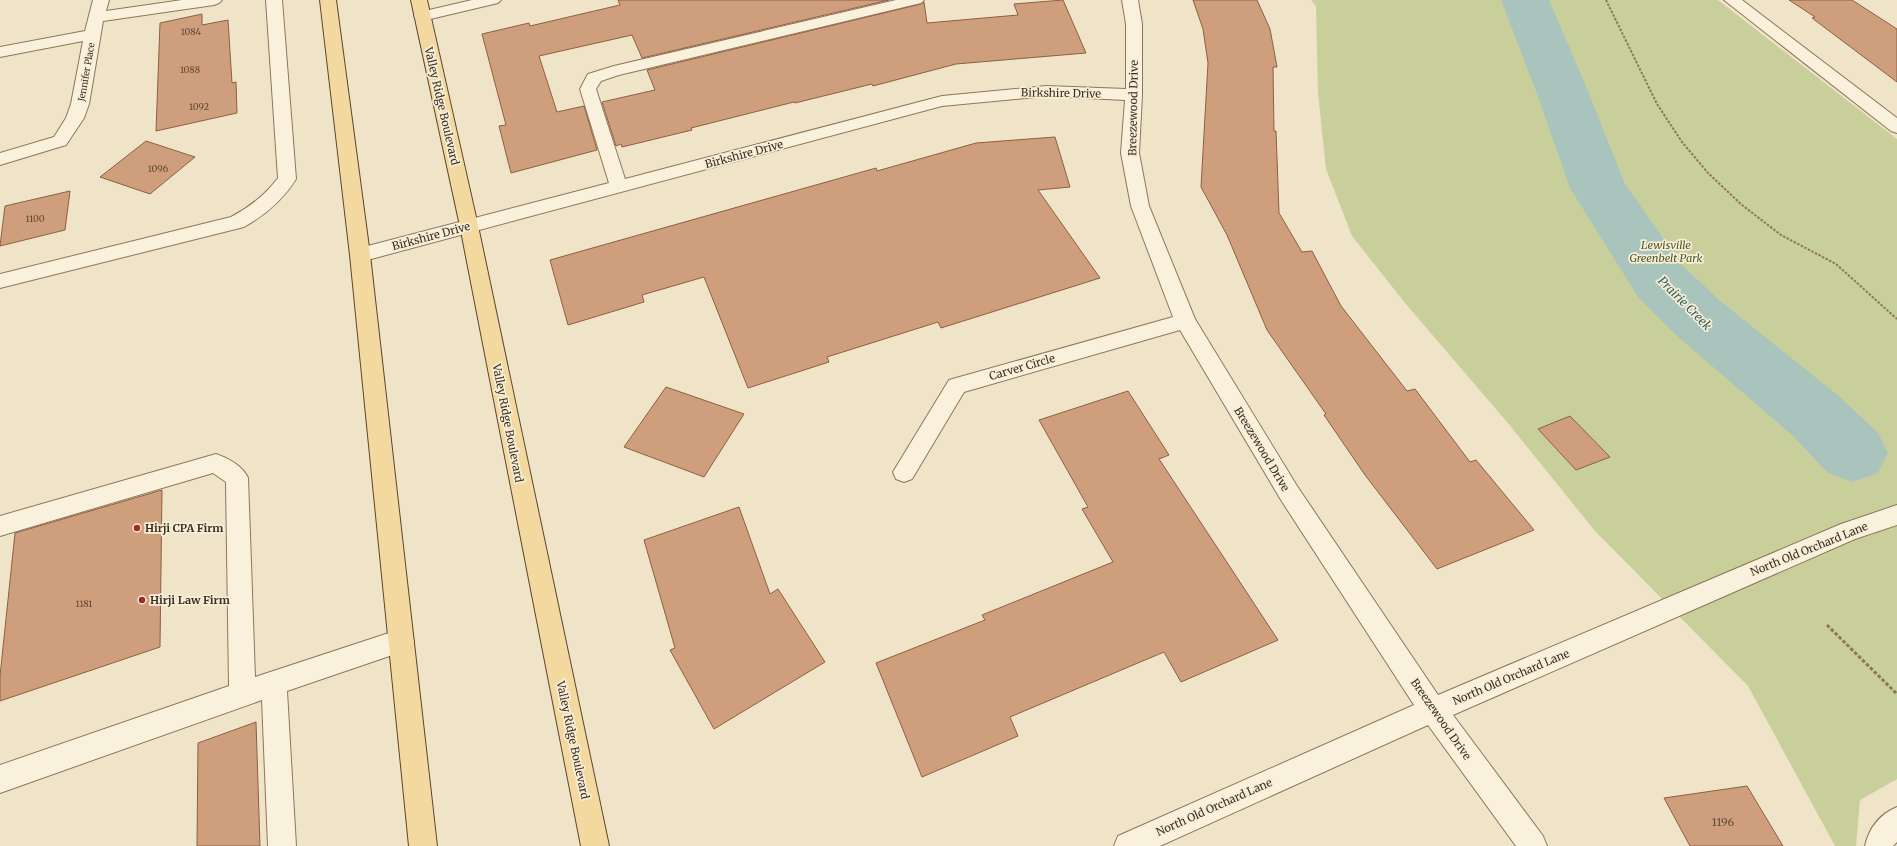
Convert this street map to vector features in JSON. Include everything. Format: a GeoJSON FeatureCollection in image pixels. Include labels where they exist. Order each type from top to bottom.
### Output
{"type":"FeatureCollection","features":[{"type":"Feature","properties":{"kind":"main road"},"geometry":{"type":"LineString","coordinates":[[328,0],[360,254],[423,846]]}},
{"type":"Feature","properties":{"kind":"main road","name":"Valley Ridge Boulevard"},"geometry":{"type":"LineString","coordinates":[[421,8],[469,226],[595,846]]}},
{"type":"Feature","properties":{"kind":"street","name":"Jennifer Place"},"geometry":{"type":"LineString","coordinates":[[0,159],[60,141],[75,118],[80,104],[92,35],[101,0]]}},
{"type":"Feature","properties":{"kind":"street"},"geometry":{"type":"LineString","coordinates":[[96,17],[214,0]]}},
{"type":"Feature","properties":{"kind":"street"},"geometry":{"type":"LineString","coordinates":[[0,281],[237,222],[256,212],[274,198],[287,179],[274,0]]}},
{"type":"Feature","properties":{"kind":"street"},"geometry":{"type":"LineString","coordinates":[[421,8],[493,0]]}},
{"type":"Feature","properties":{"kind":"street"},"geometry":{"type":"LineString","coordinates":[[619,187],[588,89],[594,78],[614,71],[916,0]]}},
{"type":"Feature","properties":{"kind":"street","name":"Breezewood Drive"},"geometry":{"type":"LineString","coordinates":[[1130,0],[1134,24],[1134,95],[1130,153],[1140,206],[1185,322],[1289,493],[1434,710],[1533,846]]}},
{"type":"Feature","properties":{"kind":"street"},"geometry":{"type":"LineString","coordinates":[[1732,0],[1897,127]]}},
{"type":"Feature","properties":{"kind":"street"},"geometry":{"type":"LineString","coordinates":[[0,52],[92,35]]}},
{"type":"Feature","properties":{"kind":"street","name":"Birkshire Drive"},"geometry":{"type":"LineString","coordinates":[[360,254],[942,101],[1046,91],[1134,95]]}},
{"type":"Feature","properties":{"kind":"street","name":"Carver Circle"},"geometry":{"type":"LineString","coordinates":[[904,472],[957,386],[1185,322]]}},
{"type":"Feature","properties":{"kind":"street"},"geometry":{"type":"LineString","coordinates":[[0,526],[216,463],[237,478],[242,694]]}},
{"type":"Feature","properties":{"kind":"street","name":"North Old Orchard Lane"},"geometry":{"type":"LineString","coordinates":[[1128,846],[1434,710],[1849,530],[1897,515]]}},
{"type":"Feature","properties":{"kind":"street"},"geometry":{"type":"LineString","coordinates":[[0,779],[242,694],[400,641]]}},
{"type":"Feature","properties":{"kind":"street"},"geometry":{"type":"LineString","coordinates":[[274,683],[282,846]]}},
{"type":"Feature","properties":{"kind":"street"},"geometry":{"type":"LineString","coordinates":[[1879,846],[1881,838],[1897,821]]}},
{"type":"Feature","properties":{"kind":"path"},"geometry":{"type":"LineString","coordinates":[[1606,0],[1657,104],[1682,142],[1708,173],[1742,205],[1780,234],[1836,264],[1897,319]]}},
{"type":"Feature","properties":{"kind":"path"},"geometry":{"type":"LineString","coordinates":[[1827,625],[1897,694]]}},
{"type":"Feature","properties":{"kind":"green space","name":"Lewisville Greenbelt Park"},"geometry":{"type":"Polygon","coordinates":[[[1311,0],[1718,0],[1897,139],[1897,779],[1860,800],[1856,846],[1835,846],[1748,686],[1595,531],[1507,422],[1405,303],[1352,236],[1326,169],[1318,93],[1316,6],[1311,0]]]}},
{"type":"Feature","properties":{"kind":"building"},"geometry":{"type":"Polygon","coordinates":[[[618,0],[889,0],[642,58],[632,35],[539,56],[557,112],[584,106],[597,150],[511,173],[499,126],[506,125],[482,34],[529,23],[530,26],[620,5],[618,0]]]}},
{"type":"Feature","properties":{"kind":"building"},"geometry":{"type":"Polygon","coordinates":[[[1063,0],[1086,53],[956,64],[873,86],[872,84],[794,102],[691,128],[692,130],[622,147],[621,144],[616,146],[602,102],[655,90],[647,70],[921,4],[924,2],[927,23],[1018,15],[1014,4],[1063,0]]]}},
{"type":"Feature","properties":{"kind":"building"},"geometry":{"type":"Polygon","coordinates":[[[1193,0],[1257,0],[1270,29],[1277,67],[1273,67],[1274,131],[1276,131],[1279,213],[1302,252],[1312,251],[1341,306],[1407,391],[1415,389],[1470,462],[1476,460],[1534,530],[1437,569],[1365,475],[1324,415],[1326,414],[1267,330],[1227,235],[1201,187],[1208,63],[1203,29],[1193,0]]]}},
{"type":"Feature","properties":{"kind":"building"},"geometry":{"type":"Polygon","coordinates":[[[1789,0],[1852,0],[1897,29],[1897,82],[1812,18],[1815,17],[1789,0]]]}},
{"type":"Feature","properties":{"kind":"building"},"geometry":{"type":"Polygon","coordinates":[[[202,14],[202,25],[228,20],[232,83],[236,82],[237,113],[156,131],[160,23],[202,14]]]}},
{"type":"Feature","properties":{"kind":"building"},"geometry":{"type":"Polygon","coordinates":[[[1055,137],[1070,187],[1038,190],[1100,278],[941,328],[938,322],[827,357],[829,362],[748,388],[704,277],[642,295],[644,302],[568,325],[550,260],[876,168],[877,171],[976,143],[1055,137]]]}},
{"type":"Feature","properties":{"kind":"building"},"geometry":{"type":"Polygon","coordinates":[[[146,141],[195,157],[150,194],[100,177],[146,141]]]}},
{"type":"Feature","properties":{"kind":"building"},"geometry":{"type":"Polygon","coordinates":[[[70,191],[65,230],[0,246],[5,206],[70,191]]]}},
{"type":"Feature","properties":{"kind":"building"},"geometry":{"type":"Polygon","coordinates":[[[666,387],[744,414],[704,477],[624,447],[666,387]]]}},
{"type":"Feature","properties":{"kind":"building"},"geometry":{"type":"Polygon","coordinates":[[[1128,391],[1169,455],[1159,459],[1278,640],[1181,682],[1164,652],[1010,717],[1018,736],[922,777],[876,663],[985,620],[982,615],[1113,562],[1082,509],[1088,507],[1039,420],[1128,391]]]}},
{"type":"Feature","properties":{"kind":"building"},"geometry":{"type":"Polygon","coordinates":[[[1570,416],[1610,457],[1576,470],[1538,429],[1570,416]]]}},
{"type":"Feature","properties":{"kind":"building"},"geometry":{"type":"Polygon","coordinates":[[[162,490],[160,647],[0,701],[0,676],[15,533],[162,490]]]}},
{"type":"Feature","properties":{"kind":"building"},"geometry":{"type":"Polygon","coordinates":[[[739,507],[770,594],[778,589],[825,662],[714,729],[670,650],[675,648],[644,540],[739,507]]]}},
{"type":"Feature","properties":{"kind":"building"},"geometry":{"type":"Polygon","coordinates":[[[256,722],[260,846],[197,846],[198,743],[256,722]]]}},
{"type":"Feature","properties":{"kind":"building"},"geometry":{"type":"Polygon","coordinates":[[[1747,786],[1783,846],[1690,846],[1664,798],[1747,786]]]}},
{"type":"Feature","properties":{"kind":"waterway","name":"Prairie Creek"},"geometry":{"type":"LineString","coordinates":[[1525,0],[1562,91],[1598,188],[1660,281],[1697,317],[1816,416],[1853,453]]}},
{"type":"Feature","properties":{"kind":"place","name":"Hirji CPA Firm"},"geometry":{"type":"Point","coordinates":[137,528]}},
{"type":"Feature","properties":{"kind":"place","name":"Hirji Law Firm"},"geometry":{"type":"Point","coordinates":[142,600]}}]}
